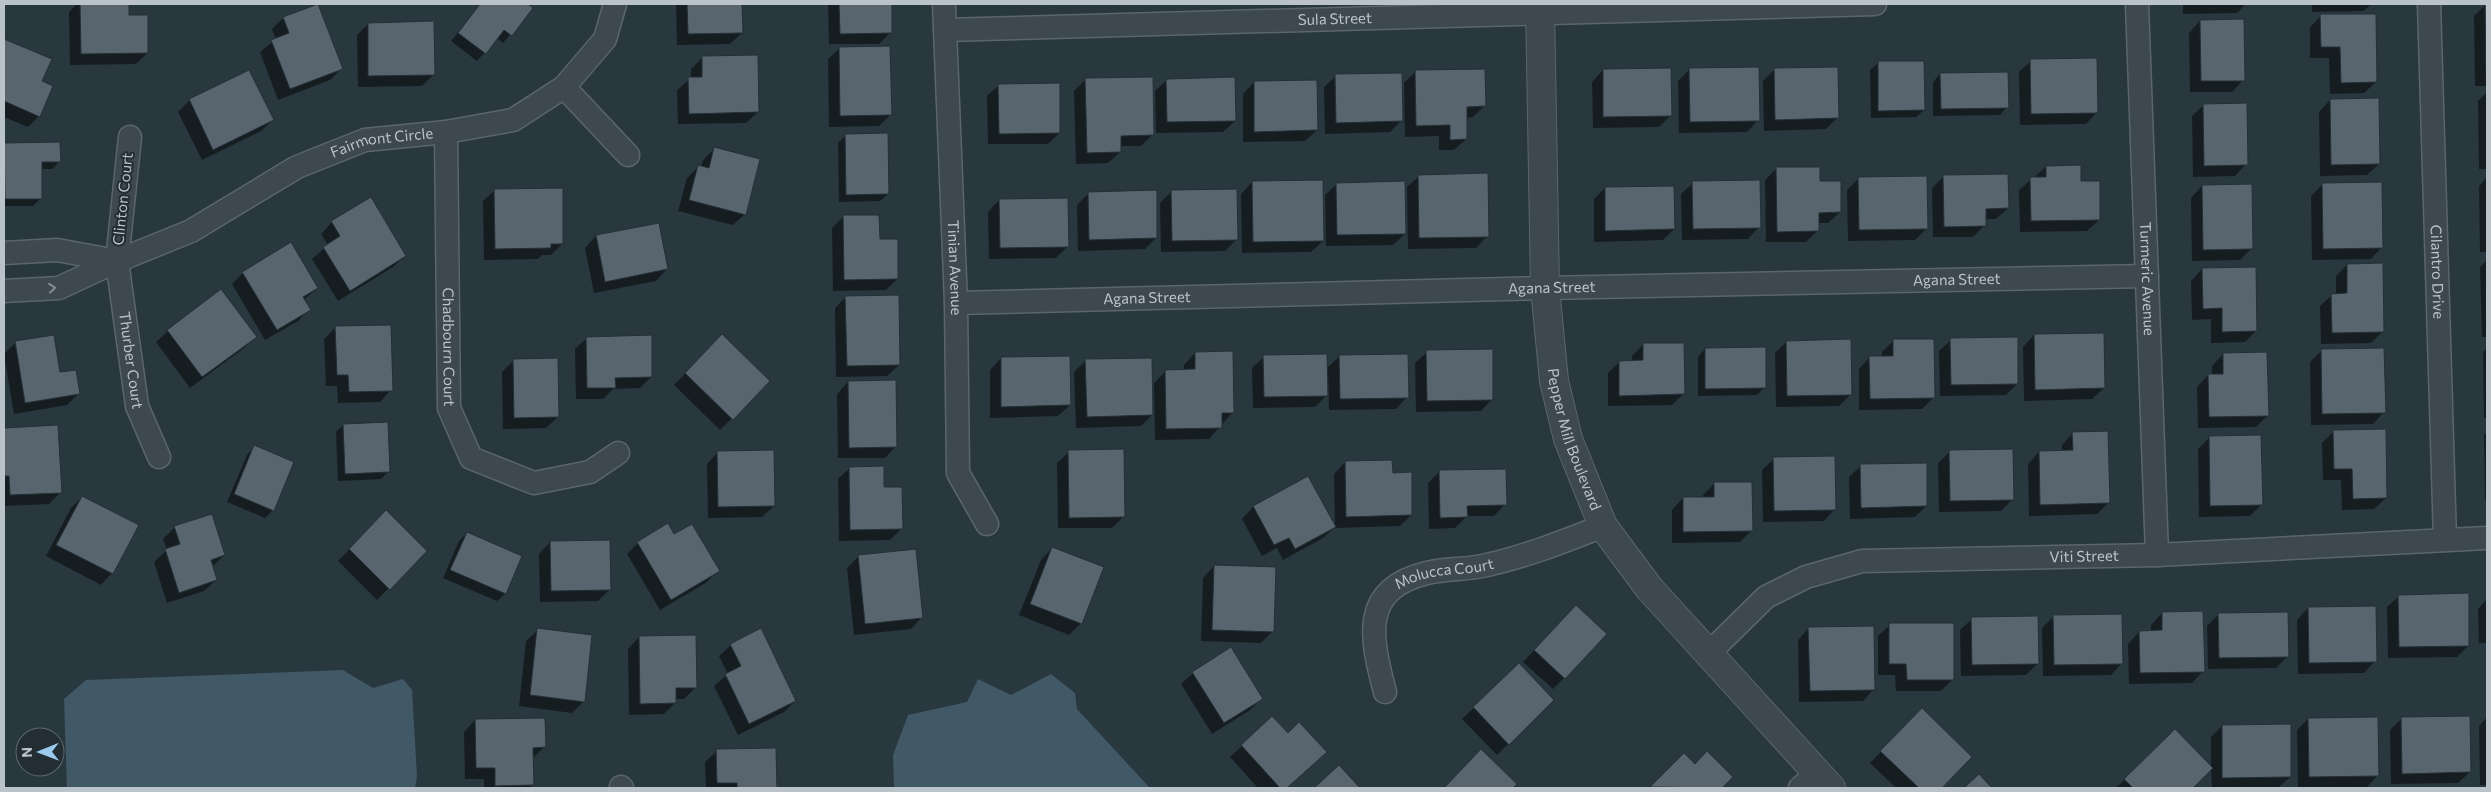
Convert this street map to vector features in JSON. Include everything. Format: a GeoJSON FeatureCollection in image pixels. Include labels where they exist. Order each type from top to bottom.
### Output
{"type":"FeatureCollection","features":[{"type":"Feature","properties":{"kind":"street","name":"Fairmont Circle"},"geometry":{"type":"LineString","coordinates":[[4,291],[59,288],[117,260],[191,231],[297,167],[365,140],[446,132],[513,120],[564,87],[605,39],[616,4]]}},
{"type":"Feature","properties":{"kind":"street","name":"Tinian Avenue"},"geometry":{"type":"LineString","coordinates":[[944,4],[956,303],[958,473],[987,524]]}},
{"type":"Feature","properties":{"kind":"street","name":"Sula Street"},"geometry":{"type":"LineString","coordinates":[[945,30],[1540,8],[1875,4]]}},
{"type":"Feature","properties":{"kind":"street","name":"Turmeric Avenue"},"geometry":{"type":"LineString","coordinates":[[2136,4],[2157,554]]}},
{"type":"Feature","properties":{"kind":"street","name":"Cilantro Drive"},"geometry":{"type":"LineString","coordinates":[[2429,4],[2445,540]]}},
{"type":"Feature","properties":{"kind":"street","name":"Pepper Mill Boulevard"},"geometry":{"type":"LineString","coordinates":[[1540,8],[1545,288],[1554,381],[1566,429],[1603,526],[1649,588],[1709,653],[1816,783]]}},
{"type":"Feature","properties":{"kind":"street"},"geometry":{"type":"LineString","coordinates":[[564,87],[628,155]]}},
{"type":"Feature","properties":{"kind":"street","name":"Chadbourn Court"},"geometry":{"type":"LineString","coordinates":[[446,132],[449,408],[471,458],[534,483],[590,472],[618,453]]}},
{"type":"Feature","properties":{"kind":"street","name":"Clinton Court"},"geometry":{"type":"LineString","coordinates":[[117,260],[130,136]]}},
{"type":"Feature","properties":{"kind":"street"},"geometry":{"type":"LineString","coordinates":[[4,253],[57,250],[117,260]]}},
{"type":"Feature","properties":{"kind":"street","name":"Thurber Court"},"geometry":{"type":"LineString","coordinates":[[117,260],[137,406],[159,457]]}},
{"type":"Feature","properties":{"kind":"street","name":"Agana Street"},"geometry":{"type":"LineString","coordinates":[[956,303],[1545,288],[2147,276]]}},
{"type":"Feature","properties":{"kind":"street","name":"Molucca Court"},"geometry":{"type":"LineString","coordinates":[[1385,692],[1376,652],[1375,616],[1383,598],[1399,581],[1428,573],[1486,566],[1529,554],[1603,526]]}},
{"type":"Feature","properties":{"kind":"street","name":"Viti Street"},"geometry":{"type":"LineString","coordinates":[[1709,653],[1766,597],[1806,577],[1862,561],[2157,554],[2487,538]]}},
{"type":"Feature","properties":{"kind":"water"},"geometry":{"type":"Polygon","coordinates":[[[343,670],[373,688],[403,679],[412,690],[417,776],[415,788],[67,788],[64,699],[86,680],[343,670]]]}},
{"type":"Feature","properties":{"kind":"water"},"geometry":{"type":"Polygon","coordinates":[[[1051,674],[1075,693],[1077,709],[1150,788],[894,788],[893,755],[908,715],[967,702],[978,679],[1011,695],[1051,674]]]}},
{"type":"Feature","properties":{"kind":"building"},"geometry":{"type":"Polygon","coordinates":[[[80,4],[129,4],[129,15],[148,15],[148,53],[81,54],[80,4]]]}},
{"type":"Feature","properties":{"kind":"building"},"geometry":{"type":"Polygon","coordinates":[[[318,4],[343,69],[290,89],[271,40],[289,33],[283,17],[318,4]]]}},
{"type":"Feature","properties":{"kind":"building"},"geometry":{"type":"Polygon","coordinates":[[[480,4],[528,4],[533,8],[512,36],[504,30],[486,54],[458,33],[480,4]]]}},
{"type":"Feature","properties":{"kind":"building"},"geometry":{"type":"Polygon","coordinates":[[[687,4],[742,4],[743,33],[688,34],[687,4]]]}},
{"type":"Feature","properties":{"kind":"building"},"geometry":{"type":"Polygon","coordinates":[[[839,4],[892,4],[892,33],[840,34],[839,4]]]}},
{"type":"Feature","properties":{"kind":"building"},"geometry":{"type":"Polygon","coordinates":[[[2485,4],[2487,4],[2487,75],[2486,75],[2485,4]]]}},
{"type":"Feature","properties":{"kind":"building"},"geometry":{"type":"Polygon","coordinates":[[[2320,14],[2376,14],[2377,82],[2341,83],[2340,47],[2321,47],[2320,14]]]}},
{"type":"Feature","properties":{"kind":"building"},"geometry":{"type":"Polygon","coordinates":[[[2244,19],[2245,81],[2201,81],[2200,20],[2244,19]]]}},
{"type":"Feature","properties":{"kind":"building"},"geometry":{"type":"Polygon","coordinates":[[[434,21],[435,75],[368,76],[368,23],[434,21]]]}},
{"type":"Feature","properties":{"kind":"building"},"geometry":{"type":"Polygon","coordinates":[[[4,39],[52,59],[42,81],[53,86],[40,117],[4,101],[4,39]]]}},
{"type":"Feature","properties":{"kind":"building"},"geometry":{"type":"Polygon","coordinates":[[[890,46],[892,115],[840,116],[839,47],[890,46]]]}},
{"type":"Feature","properties":{"kind":"building"},"geometry":{"type":"Polygon","coordinates":[[[758,55],[759,112],[689,114],[688,77],[702,77],[702,56],[758,55]]]}},
{"type":"Feature","properties":{"kind":"building"},"geometry":{"type":"Polygon","coordinates":[[[2097,58],[2098,113],[2031,114],[2030,59],[2097,58]]]}},
{"type":"Feature","properties":{"kind":"building"},"geometry":{"type":"Polygon","coordinates":[[[1878,61],[1924,61],[1925,110],[1878,111],[1878,61]]]}},
{"type":"Feature","properties":{"kind":"building"},"geometry":{"type":"Polygon","coordinates":[[[1759,67],[1760,121],[1690,122],[1689,68],[1759,67]]]}},
{"type":"Feature","properties":{"kind":"building"},"geometry":{"type":"Polygon","coordinates":[[[1838,67],[1839,118],[1775,120],[1774,68],[1838,67]]]}},
{"type":"Feature","properties":{"kind":"building"},"geometry":{"type":"Polygon","coordinates":[[[1671,68],[1672,116],[1603,117],[1603,69],[1671,68]]]}},
{"type":"Feature","properties":{"kind":"building"},"geometry":{"type":"Polygon","coordinates":[[[1485,69],[1486,106],[1467,107],[1467,139],[1450,140],[1450,125],[1416,126],[1415,70],[1485,69]]]}},
{"type":"Feature","properties":{"kind":"building"},"geometry":{"type":"Polygon","coordinates":[[[249,70],[274,120],[213,150],[189,99],[249,70]]]}},
{"type":"Feature","properties":{"kind":"building"},"geometry":{"type":"Polygon","coordinates":[[[2008,72],[2009,108],[1941,109],[1940,73],[2008,72]]]}},
{"type":"Feature","properties":{"kind":"building"},"geometry":{"type":"Polygon","coordinates":[[[1402,73],[1403,121],[1336,123],[1335,74],[1402,73]]]}},
{"type":"Feature","properties":{"kind":"building"},"geometry":{"type":"Polygon","coordinates":[[[1153,77],[1154,135],[1121,136],[1121,152],[1087,153],[1085,78],[1153,77]]]}},
{"type":"Feature","properties":{"kind":"building"},"geometry":{"type":"Polygon","coordinates":[[[1235,77],[1236,121],[1167,122],[1166,79],[1235,77]]]}},
{"type":"Feature","properties":{"kind":"building"},"geometry":{"type":"Polygon","coordinates":[[[1317,80],[1318,130],[1254,132],[1254,81],[1317,80]]]}},
{"type":"Feature","properties":{"kind":"building"},"geometry":{"type":"Polygon","coordinates":[[[1060,83],[1060,133],[999,134],[998,84],[1060,83]]]}},
{"type":"Feature","properties":{"kind":"building"},"geometry":{"type":"Polygon","coordinates":[[[2379,98],[2380,164],[2331,165],[2330,99],[2379,98]]]}},
{"type":"Feature","properties":{"kind":"building"},"geometry":{"type":"Polygon","coordinates":[[[2247,103],[2248,165],[2204,166],[2203,104],[2247,103]]]}},
{"type":"Feature","properties":{"kind":"building"},"geometry":{"type":"Polygon","coordinates":[[[888,133],[889,194],[846,195],[845,134],[888,133]]]}},
{"type":"Feature","properties":{"kind":"building"},"geometry":{"type":"Polygon","coordinates":[[[60,142],[61,162],[42,162],[42,199],[5,199],[4,143],[60,142]]]}},
{"type":"Feature","properties":{"kind":"building"},"geometry":{"type":"Polygon","coordinates":[[[714,147],[760,159],[746,215],[689,200],[698,165],[709,168],[714,147]]]}},
{"type":"Feature","properties":{"kind":"building"},"geometry":{"type":"Polygon","coordinates":[[[2081,165],[2081,181],[2100,181],[2100,220],[2031,221],[2030,177],[2046,177],[2046,166],[2081,165]]]}},
{"type":"Feature","properties":{"kind":"building"},"geometry":{"type":"Polygon","coordinates":[[[1776,167],[1820,167],[1820,181],[1841,181],[1841,212],[1819,213],[1819,231],[1777,232],[1776,167]]]}},
{"type":"Feature","properties":{"kind":"building"},"geometry":{"type":"Polygon","coordinates":[[[1488,173],[1489,237],[1419,238],[1418,175],[1488,173]]]}},
{"type":"Feature","properties":{"kind":"building"},"geometry":{"type":"Polygon","coordinates":[[[2008,174],[2009,208],[1986,209],[1986,226],[1944,227],[1943,175],[2008,174]]]}},
{"type":"Feature","properties":{"kind":"building"},"geometry":{"type":"Polygon","coordinates":[[[1927,176],[1928,229],[1859,230],[1858,177],[1927,176]]]}},
{"type":"Feature","properties":{"kind":"building"},"geometry":{"type":"Polygon","coordinates":[[[1323,180],[1324,241],[1253,242],[1252,181],[1323,180]]]}},
{"type":"Feature","properties":{"kind":"building"},"geometry":{"type":"Polygon","coordinates":[[[1760,180],[1761,228],[1693,229],[1692,181],[1760,180]]]}},
{"type":"Feature","properties":{"kind":"building"},"geometry":{"type":"Polygon","coordinates":[[[1405,181],[1406,234],[1337,235],[1336,183],[1405,181]]]}},
{"type":"Feature","properties":{"kind":"building"},"geometry":{"type":"Polygon","coordinates":[[[2382,182],[2383,248],[2323,249],[2322,183],[2382,182]]]}},
{"type":"Feature","properties":{"kind":"building"},"geometry":{"type":"Polygon","coordinates":[[[2252,184],[2253,249],[2203,250],[2202,185],[2252,184]]]}},
{"type":"Feature","properties":{"kind":"building"},"geometry":{"type":"Polygon","coordinates":[[[1674,186],[1675,229],[1605,231],[1605,187],[1674,186]]]}},
{"type":"Feature","properties":{"kind":"building"},"geometry":{"type":"Polygon","coordinates":[[[563,188],[563,244],[551,244],[551,248],[495,249],[494,189],[563,188]]]}},
{"type":"Feature","properties":{"kind":"building"},"geometry":{"type":"Polygon","coordinates":[[[1237,189],[1238,240],[1172,241],[1171,190],[1237,189]]]}},
{"type":"Feature","properties":{"kind":"building"},"geometry":{"type":"Polygon","coordinates":[[[1157,190],[1157,238],[1089,240],[1088,192],[1157,190]]]}},
{"type":"Feature","properties":{"kind":"building"},"geometry":{"type":"Polygon","coordinates":[[[371,197],[406,256],[350,291],[323,247],[340,236],[331,221],[371,197]]]}},
{"type":"Feature","properties":{"kind":"building"},"geometry":{"type":"Polygon","coordinates":[[[1068,198],[1069,247],[1000,248],[999,199],[1068,198]]]}},
{"type":"Feature","properties":{"kind":"building"},"geometry":{"type":"Polygon","coordinates":[[[843,215],[879,215],[880,239],[898,239],[898,279],[844,280],[843,215]]]}},
{"type":"Feature","properties":{"kind":"building"},"geometry":{"type":"Polygon","coordinates":[[[659,223],[668,269],[605,282],[596,235],[659,223]]]}},
{"type":"Feature","properties":{"kind":"building"},"geometry":{"type":"Polygon","coordinates":[[[291,242],[318,288],[303,297],[311,310],[277,330],[242,272],[291,242]]]}},
{"type":"Feature","properties":{"kind":"building"},"geometry":{"type":"Polygon","coordinates":[[[2383,263],[2384,332],[2332,333],[2331,294],[2347,293],[2347,264],[2383,263]]]}},
{"type":"Feature","properties":{"kind":"building"},"geometry":{"type":"Polygon","coordinates":[[[2256,267],[2257,331],[2222,332],[2222,308],[2203,309],[2202,268],[2256,267]]]}},
{"type":"Feature","properties":{"kind":"building"},"geometry":{"type":"Polygon","coordinates":[[[221,289],[257,337],[202,377],[167,330],[221,289]]]}},
{"type":"Feature","properties":{"kind":"building"},"geometry":{"type":"Polygon","coordinates":[[[899,295],[900,365],[847,366],[845,296],[899,295]]]}},
{"type":"Feature","properties":{"kind":"building"},"geometry":{"type":"Polygon","coordinates":[[[391,325],[393,391],[349,392],[348,375],[337,375],[335,326],[391,325]]]}},
{"type":"Feature","properties":{"kind":"building"},"geometry":{"type":"Polygon","coordinates":[[[2104,333],[2105,388],[2035,390],[2034,334],[2104,333]]]}},
{"type":"Feature","properties":{"kind":"building"},"geometry":{"type":"Polygon","coordinates":[[[722,334],[770,381],[733,420],[685,373],[722,334]]]}},
{"type":"Feature","properties":{"kind":"building"},"geometry":{"type":"Polygon","coordinates":[[[54,335],[60,372],[76,370],[80,394],[25,403],[15,341],[54,335]]]}},
{"type":"Feature","properties":{"kind":"building"},"geometry":{"type":"Polygon","coordinates":[[[652,335],[652,377],[615,378],[616,388],[587,388],[586,337],[652,335]]]}},
{"type":"Feature","properties":{"kind":"building"},"geometry":{"type":"Polygon","coordinates":[[[2018,337],[2018,384],[1951,385],[1950,338],[2018,337]]]}},
{"type":"Feature","properties":{"kind":"building"},"geometry":{"type":"Polygon","coordinates":[[[1851,339],[1852,395],[1787,396],[1786,341],[1851,339]]]}},
{"type":"Feature","properties":{"kind":"building"},"geometry":{"type":"Polygon","coordinates":[[[1893,339],[1934,339],[1935,398],[1870,399],[1869,356],[1893,356],[1893,339]]]}},
{"type":"Feature","properties":{"kind":"building"},"geometry":{"type":"Polygon","coordinates":[[[1643,343],[1684,343],[1685,394],[1619,396],[1619,361],[1643,360],[1643,343]]]}},
{"type":"Feature","properties":{"kind":"building"},"geometry":{"type":"Polygon","coordinates":[[[1766,347],[1766,388],[1705,389],[1705,348],[1766,347]]]}},
{"type":"Feature","properties":{"kind":"building"},"geometry":{"type":"Polygon","coordinates":[[[2384,348],[2386,413],[2322,414],[2321,349],[2384,348]]]}},
{"type":"Feature","properties":{"kind":"building"},"geometry":{"type":"Polygon","coordinates":[[[1493,349],[1493,400],[1427,401],[1426,350],[1493,349]]]}},
{"type":"Feature","properties":{"kind":"building"},"geometry":{"type":"Polygon","coordinates":[[[1233,351],[1234,413],[1222,413],[1222,428],[1166,429],[1165,370],[1195,369],[1195,352],[1233,351]]]}},
{"type":"Feature","properties":{"kind":"building"},"geometry":{"type":"Polygon","coordinates":[[[2267,352],[2269,416],[2209,417],[2208,374],[2223,374],[2223,353],[2267,352]]]}},
{"type":"Feature","properties":{"kind":"building"},"geometry":{"type":"Polygon","coordinates":[[[1327,354],[1328,396],[1264,397],[1263,355],[1327,354]]]}},
{"type":"Feature","properties":{"kind":"building"},"geometry":{"type":"Polygon","coordinates":[[[1408,354],[1409,398],[1340,399],[1339,355],[1408,354]]]}},
{"type":"Feature","properties":{"kind":"building"},"geometry":{"type":"Polygon","coordinates":[[[1070,356],[1071,405],[1001,407],[1001,357],[1070,356]]]}},
{"type":"Feature","properties":{"kind":"building"},"geometry":{"type":"Polygon","coordinates":[[[558,358],[559,417],[514,418],[513,359],[558,358]]]}},
{"type":"Feature","properties":{"kind":"building"},"geometry":{"type":"Polygon","coordinates":[[[1152,358],[1153,415],[1087,417],[1085,359],[1152,358]]]}},
{"type":"Feature","properties":{"kind":"building"},"geometry":{"type":"Polygon","coordinates":[[[896,380],[897,447],[849,448],[848,381],[896,380]]]}},
{"type":"Feature","properties":{"kind":"building"},"geometry":{"type":"Polygon","coordinates":[[[388,422],[390,472],[345,474],[343,424],[388,422]]]}},
{"type":"Feature","properties":{"kind":"building"},"geometry":{"type":"Polygon","coordinates":[[[58,425],[62,493],[10,495],[9,476],[4,476],[4,428],[58,425]]]}},
{"type":"Feature","properties":{"kind":"building"},"geometry":{"type":"Polygon","coordinates":[[[2386,429],[2387,498],[2353,499],[2352,469],[2334,469],[2333,430],[2386,429]]]}},
{"type":"Feature","properties":{"kind":"building"},"geometry":{"type":"Polygon","coordinates":[[[2108,431],[2110,503],[2040,505],[2039,451],[2073,450],[2072,432],[2108,431]]]}},
{"type":"Feature","properties":{"kind":"building"},"geometry":{"type":"Polygon","coordinates":[[[2261,435],[2263,505],[2210,506],[2209,436],[2261,435]]]}},
{"type":"Feature","properties":{"kind":"building"},"geometry":{"type":"Polygon","coordinates":[[[254,445],[294,462],[274,511],[234,494],[254,445]]]}},
{"type":"Feature","properties":{"kind":"building"},"geometry":{"type":"Polygon","coordinates":[[[1124,449],[1125,517],[1069,518],[1068,450],[1124,449]]]}},
{"type":"Feature","properties":{"kind":"building"},"geometry":{"type":"Polygon","coordinates":[[[2013,449],[2014,500],[1950,501],[1949,450],[2013,449]]]}},
{"type":"Feature","properties":{"kind":"building"},"geometry":{"type":"Polygon","coordinates":[[[774,450],[775,506],[718,507],[717,451],[774,450]]]}},
{"type":"Feature","properties":{"kind":"building"},"geometry":{"type":"Polygon","coordinates":[[[1835,456],[1836,510],[1774,511],[1773,457],[1835,456]]]}},
{"type":"Feature","properties":{"kind":"building"},"geometry":{"type":"Polygon","coordinates":[[[1392,460],[1393,473],[1412,472],[1412,515],[1346,517],[1345,461],[1392,460]]]}},
{"type":"Feature","properties":{"kind":"building"},"geometry":{"type":"Polygon","coordinates":[[[1927,463],[1927,506],[1861,508],[1860,464],[1927,463]]]}},
{"type":"Feature","properties":{"kind":"building"},"geometry":{"type":"Polygon","coordinates":[[[884,466],[884,487],[902,487],[903,529],[850,530],[849,467],[884,466]]]}},
{"type":"Feature","properties":{"kind":"building"},"geometry":{"type":"Polygon","coordinates":[[[1506,469],[1507,505],[1467,506],[1468,517],[1440,518],[1439,470],[1506,469]]]}},
{"type":"Feature","properties":{"kind":"building"},"geometry":{"type":"Polygon","coordinates":[[[1308,476],[1336,527],[1295,549],[1289,538],[1274,545],[1253,506],[1308,476]]]}},
{"type":"Feature","properties":{"kind":"building"},"geometry":{"type":"Polygon","coordinates":[[[1714,482],[1752,482],[1753,531],[1683,532],[1683,497],[1714,497],[1714,482]]]}},
{"type":"Feature","properties":{"kind":"building"},"geometry":{"type":"Polygon","coordinates":[[[82,496],[139,525],[113,574],[56,545],[82,496]]]}},
{"type":"Feature","properties":{"kind":"building"},"geometry":{"type":"Polygon","coordinates":[[[386,510],[427,551],[390,590],[349,549],[386,510]]]}},
{"type":"Feature","properties":{"kind":"building"},"geometry":{"type":"Polygon","coordinates":[[[212,514],[225,555],[211,560],[217,580],[179,593],[165,549],[180,544],[174,526],[212,514]]]}},
{"type":"Feature","properties":{"kind":"building"},"geometry":{"type":"Polygon","coordinates":[[[668,523],[674,534],[692,524],[720,571],[671,600],[637,542],[668,523]]]}},
{"type":"Feature","properties":{"kind":"building"},"geometry":{"type":"Polygon","coordinates":[[[467,532],[522,556],[506,594],[450,570],[467,532]]]}},
{"type":"Feature","properties":{"kind":"building"},"geometry":{"type":"Polygon","coordinates":[[[610,540],[611,590],[551,591],[550,541],[610,540]]]}},
{"type":"Feature","properties":{"kind":"building"},"geometry":{"type":"Polygon","coordinates":[[[1052,547],[1104,567],[1082,624],[1030,604],[1052,547]]]}},
{"type":"Feature","properties":{"kind":"building"},"geometry":{"type":"Polygon","coordinates":[[[916,549],[923,618],[865,624],[858,555],[916,549]]]}},
{"type":"Feature","properties":{"kind":"building"},"geometry":{"type":"Polygon","coordinates":[[[1214,565],[1276,567],[1274,632],[1212,630],[1214,565]]]}},
{"type":"Feature","properties":{"kind":"building"},"geometry":{"type":"Polygon","coordinates":[[[2469,593],[2469,646],[2399,647],[2398,595],[2469,593]]]}},
{"type":"Feature","properties":{"kind":"building"},"geometry":{"type":"Polygon","coordinates":[[[1576,605],[1607,634],[1565,679],[1534,650],[1576,605]]]}},
{"type":"Feature","properties":{"kind":"building"},"geometry":{"type":"Polygon","coordinates":[[[2376,606],[2377,662],[2309,663],[2308,607],[2376,606]]]}},
{"type":"Feature","properties":{"kind":"building"},"geometry":{"type":"Polygon","coordinates":[[[2203,611],[2205,672],[2140,673],[2139,631],[2162,630],[2162,612],[2203,611]]]}},
{"type":"Feature","properties":{"kind":"building"},"geometry":{"type":"Polygon","coordinates":[[[2288,612],[2289,657],[2219,658],[2218,613],[2288,612]]]}},
{"type":"Feature","properties":{"kind":"building"},"geometry":{"type":"Polygon","coordinates":[[[2122,614],[2123,664],[2054,665],[2053,615],[2122,614]]]}},
{"type":"Feature","properties":{"kind":"building"},"geometry":{"type":"Polygon","coordinates":[[[2038,616],[2039,664],[1972,665],[1971,617],[2038,616]]]}},
{"type":"Feature","properties":{"kind":"building"},"geometry":{"type":"Polygon","coordinates":[[[1889,623],[1954,623],[1954,680],[1907,680],[1906,664],[1889,664],[1889,623]]]}},
{"type":"Feature","properties":{"kind":"building"},"geometry":{"type":"Polygon","coordinates":[[[1874,626],[1875,690],[1810,691],[1808,627],[1874,626]]]}},
{"type":"Feature","properties":{"kind":"building"},"geometry":{"type":"Polygon","coordinates":[[[537,628],[592,635],[585,702],[530,695],[537,628]]]}},
{"type":"Feature","properties":{"kind":"building"},"geometry":{"type":"Polygon","coordinates":[[[761,628],[796,701],[749,724],[725,674],[741,666],[730,644],[761,628]]]}},
{"type":"Feature","properties":{"kind":"building"},"geometry":{"type":"Polygon","coordinates":[[[696,635],[697,688],[676,688],[676,703],[640,704],[639,636],[696,635]]]}},
{"type":"Feature","properties":{"kind":"building"},"geometry":{"type":"Polygon","coordinates":[[[1231,647],[1263,699],[1224,723],[1192,672],[1231,647]]]}},
{"type":"Feature","properties":{"kind":"building"},"geometry":{"type":"Polygon","coordinates":[[[1519,663],[1554,700],[1509,745],[1473,707],[1519,663]]]}},
{"type":"Feature","properties":{"kind":"building"},"geometry":{"type":"Polygon","coordinates":[[[1922,708],[1972,757],[1942,788],[1919,788],[1880,751],[1922,708]]]}},
{"type":"Feature","properties":{"kind":"building"},"geometry":{"type":"Polygon","coordinates":[[[1272,716],[1288,733],[1299,722],[1327,752],[1287,788],[1280,788],[1241,745],[1272,716]]]}},
{"type":"Feature","properties":{"kind":"building"},"geometry":{"type":"Polygon","coordinates":[[[2470,716],[2471,772],[2402,774],[2401,717],[2470,716]]]}},
{"type":"Feature","properties":{"kind":"building"},"geometry":{"type":"Polygon","coordinates":[[[2378,717],[2379,776],[2309,777],[2308,718],[2378,717]]]}},
{"type":"Feature","properties":{"kind":"building"},"geometry":{"type":"Polygon","coordinates":[[[545,718],[546,747],[533,748],[534,785],[495,786],[495,768],[476,768],[475,719],[545,718]]]}},
{"type":"Feature","properties":{"kind":"building"},"geometry":{"type":"Polygon","coordinates":[[[2291,724],[2291,777],[2222,778],[2222,725],[2291,724]]]}},
{"type":"Feature","properties":{"kind":"building"},"geometry":{"type":"Polygon","coordinates":[[[2175,729],[2213,768],[2193,788],[2133,788],[2124,779],[2175,729]]]}},
{"type":"Feature","properties":{"kind":"building"},"geometry":{"type":"Polygon","coordinates":[[[776,748],[777,788],[737,788],[737,783],[717,783],[716,749],[776,748]]]}},
{"type":"Feature","properties":{"kind":"building"},"geometry":{"type":"Polygon","coordinates":[[[1481,749],[1517,784],[1513,788],[1444,788],[1481,749]]]}},
{"type":"Feature","properties":{"kind":"building"},"geometry":{"type":"Polygon","coordinates":[[[1707,751],[1733,777],[1722,788],[1650,787],[1684,753],[1695,764],[1707,751]]]}},
{"type":"Feature","properties":{"kind":"building"},"geometry":{"type":"Polygon","coordinates":[[[1339,765],[1360,788],[1314,788],[1339,765]]]}},
{"type":"Feature","properties":{"kind":"building"},"geometry":{"type":"Polygon","coordinates":[[[1979,774],[1992,788],[1964,788],[1979,774]]]}}]}
